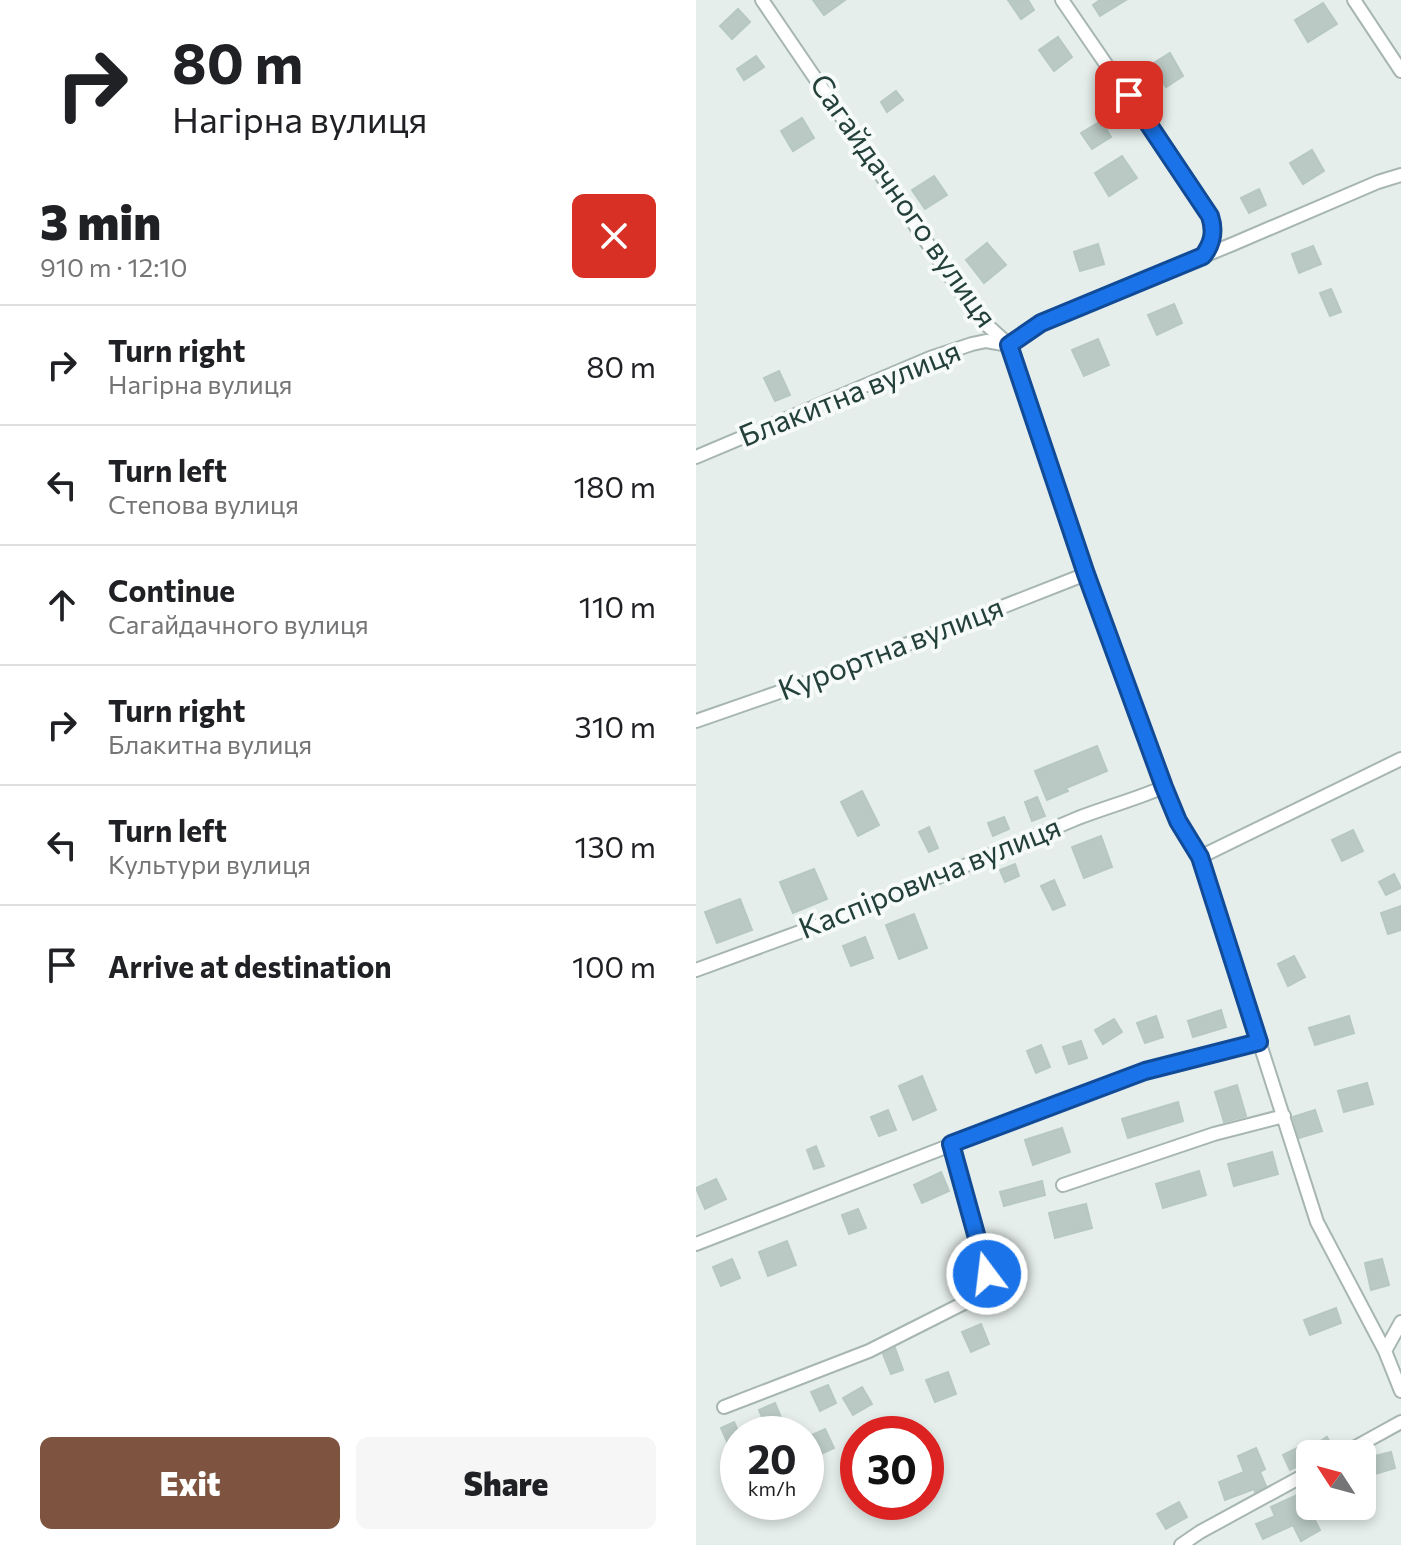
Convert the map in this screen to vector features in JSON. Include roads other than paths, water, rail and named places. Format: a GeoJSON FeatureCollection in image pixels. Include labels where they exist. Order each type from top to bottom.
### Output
{"type":"FeatureCollection","features":[{"type":"Feature","properties":{"kind":"street","name":"Сагайдачного вулиця"},"geometry":{"type":"LineString","coordinates":[[762,0],[977,316],[1009,345],[1086,574],[1164,787],[1178,821],[1200,857],[1317,1222],[1385,1351],[1401,1391]]}},
{"type":"Feature","properties":{"kind":"street"},"geometry":{"type":"LineString","coordinates":[[1062,0],[1210,216],[1212,241],[1203,256]]}},
{"type":"Feature","properties":{"kind":"street"},"geometry":{"type":"LineString","coordinates":[[1354,0],[1401,71]]}},
{"type":"Feature","properties":{"kind":"street"},"geometry":{"type":"LineString","coordinates":[[1009,345],[1041,323],[1367,186],[1401,175]]}},
{"type":"Feature","properties":{"kind":"street","name":"Блакитна вулиця"},"geometry":{"type":"LineString","coordinates":[[696,457],[930,358],[986,341],[1009,345]]}},
{"type":"Feature","properties":{"kind":"street","name":"Курортна вулиця"},"geometry":{"type":"LineString","coordinates":[[696,721],[834,673],[1086,574]]}},
{"type":"Feature","properties":{"kind":"street"},"geometry":{"type":"LineString","coordinates":[[1200,857],[1401,759]]}},
{"type":"Feature","properties":{"kind":"street","name":"Каспіровича вулиця"},"geometry":{"type":"LineString","coordinates":[[696,970],[860,910],[1008,846],[1164,787]]}},
{"type":"Feature","properties":{"kind":"street"},"geometry":{"type":"LineString","coordinates":[[696,1244],[1145,1071],[1259,1042]]}},
{"type":"Feature","properties":{"kind":"street"},"geometry":{"type":"LineString","coordinates":[[1063,1185],[1214,1134],[1284,1116]]}},
{"type":"Feature","properties":{"kind":"street"},"geometry":{"type":"LineString","coordinates":[[724,1407],[869,1351],[981,1292],[987,1267],[951,1144]]}},
{"type":"Feature","properties":{"kind":"street"},"geometry":{"type":"LineString","coordinates":[[1385,1351],[1401,1322]]}},
{"type":"Feature","properties":{"kind":"street"},"geometry":{"type":"LineString","coordinates":[[1368,1440],[1401,1422]]}},
{"type":"Feature","properties":{"kind":"street"},"geometry":{"type":"LineString","coordinates":[[1181,1545],[1296,1480]]}}]}
